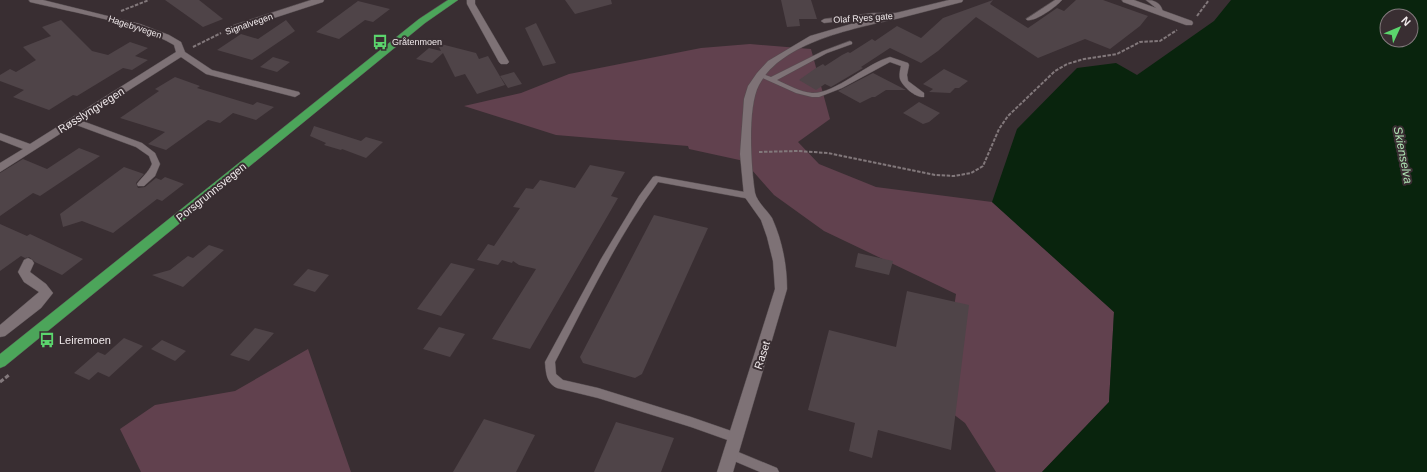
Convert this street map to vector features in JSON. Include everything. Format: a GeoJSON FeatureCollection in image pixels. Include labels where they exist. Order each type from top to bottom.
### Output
{"type":"FeatureCollection","features":[{"type":"Feature","properties":{"kind":"highway","name":"Porsgrunnsvegen"},"geometry":{"type":"LineString","coordinates":[[422,21],[430,11],[443,0]]}},
{"type":"Feature","properties":{"kind":"highway","name":"Porsgrunnsvegen"},"geometry":{"type":"LineString","coordinates":[[0,362],[422,21],[454,0]]}},
{"type":"Feature","properties":{"kind":"street","name":"Hagebyvegen"},"geometry":{"type":"LineString","coordinates":[[33,0],[137,26],[166,37],[178,44],[181,53],[209,72],[295,94]]}},
{"type":"Feature","properties":{"kind":"street","name":"Signalvegen"},"geometry":{"type":"LineString","coordinates":[[231,29],[320,0]]}},
{"type":"Feature","properties":{"kind":"street"},"geometry":{"type":"LineString","coordinates":[[471,0],[471,4],[504,62]]}},
{"type":"Feature","properties":{"kind":"street","name":"Olaf Ryes gate"},"geometry":{"type":"LineString","coordinates":[[773,237],[766,219],[750,196],[745,154],[749,99],[753,86],[760,75],[776,60],[814,38],[854,26],[959,0]]}},
{"type":"Feature","properties":{"kind":"street"},"geometry":{"type":"LineString","coordinates":[[1126,0],[1189,23]]}},
{"type":"Feature","properties":{"kind":"street","name":"Røsslyngvegen"},"geometry":{"type":"LineString","coordinates":[[0,168],[181,53]]}},
{"type":"Feature","properties":{"kind":"street"},"geometry":{"type":"LineString","coordinates":[[0,136],[31,148]]}},
{"type":"Feature","properties":{"kind":"street","name":"Raset"},"geometry":{"type":"LineString","coordinates":[[725,472],[776,311],[781,289],[779,261],[773,237]]}},
{"type":"Feature","properties":{"kind":"street"},"geometry":{"type":"LineString","coordinates":[[0,332],[40,301],[47,293],[45,290],[28,279],[24,272],[28,263]]}},
{"type":"Feature","properties":{"kind":"lane"},"geometry":{"type":"LineString","coordinates":[[1029,19],[1059,0]]}},
{"type":"Feature","properties":{"kind":"lane"},"geometry":{"type":"LineString","coordinates":[[1149,0],[1159,7],[1160,12]]}},
{"type":"Feature","properties":{"kind":"lane","name":"Olaf Ryes gate"},"geometry":{"type":"LineString","coordinates":[[824,21],[874,15],[902,15]]}},
{"type":"Feature","properties":{"kind":"lane"},"geometry":{"type":"LineString","coordinates":[[770,80],[825,52],[850,43]]}},
{"type":"Feature","properties":{"kind":"lane"},"geometry":{"type":"LineString","coordinates":[[760,75],[806,94],[823,94],[890,59],[905,65],[903,75],[905,80],[921,95]]}},
{"type":"Feature","properties":{"kind":"lane"},"geometry":{"type":"LineString","coordinates":[[74,121],[139,145],[152,155],[156,164],[152,174],[141,184]]}},
{"type":"Feature","properties":{"kind":"lane"},"geometry":{"type":"LineString","coordinates":[[736,438],[691,422],[598,393],[563,385],[551,376],[550,362],[604,261],[642,198],[656,179],[750,196]]}},
{"type":"Feature","properties":{"kind":"lane"},"geometry":{"type":"LineString","coordinates":[[731,454],[773,472]]}},
{"type":"Feature","properties":{"kind":"path"},"geometry":{"type":"LineString","coordinates":[[107,18],[128,7],[149,0]]}},
{"type":"Feature","properties":{"kind":"path"},"geometry":{"type":"LineString","coordinates":[[745,154],[782,150],[824,152],[936,176],[955,177],[971,174],[983,166],[994,139],[1008,116],[1054,71],[1067,64],[1084,59],[1117,54],[1140,42],[1160,41],[1189,23],[1201,13],[1209,0]]}},
{"type":"Feature","properties":{"kind":"path","name":"Signalvegen"},"geometry":{"type":"LineString","coordinates":[[181,53],[231,29]]}},
{"type":"Feature","properties":{"kind":"shaded area"},"geometry":{"type":"Polygon","coordinates":[[[750,44],[811,49],[830,119],[798,142],[819,164],[876,187],[992,202],[1114,312],[1109,402],[1042,472],[996,472],[965,423],[940,404],[956,294],[824,231],[774,195],[744,161],[689,149],[688,146],[556,135],[464,106],[521,93],[569,74],[701,48],[750,44]]]}},
{"type":"Feature","properties":{"kind":"shaded area"},"geometry":{"type":"Polygon","coordinates":[[[308,349],[351,472],[141,472],[120,429],[155,405],[235,391],[308,349]]]}},
{"type":"Feature","properties":{"kind":"water","name":"Skienselva"},"geometry":{"type":"Polygon","coordinates":[[[1231,0],[1427,0],[1427,472],[1042,472],[1109,402],[1114,312],[992,202],[1017,129],[1077,68],[1116,63],[1137,75],[1214,21],[1231,0]]]}},
{"type":"Feature","properties":{"kind":"building"},"geometry":{"type":"Polygon","coordinates":[[[165,0],[199,0],[223,19],[203,27],[165,0]]]}},
{"type":"Feature","properties":{"kind":"building"},"geometry":{"type":"Polygon","coordinates":[[[565,0],[611,0],[612,4],[575,14],[565,0]]]}},
{"type":"Feature","properties":{"kind":"building"},"geometry":{"type":"Polygon","coordinates":[[[781,0],[811,0],[817,19],[799,19],[800,26],[787,27],[781,0]]]}},
{"type":"Feature","properties":{"kind":"building"},"geometry":{"type":"Polygon","coordinates":[[[993,0],[990,4],[1028,28],[1057,8],[1064,11],[1076,0],[1103,0],[1148,16],[1140,26],[1110,49],[1085,39],[1038,58],[976,17],[938,51],[921,63],[890,48],[861,67],[863,68],[831,87],[825,84],[816,90],[799,80],[823,64],[825,66],[872,39],[875,41],[897,26],[921,38],[943,18],[993,0]]]}},
{"type":"Feature","properties":{"kind":"building"},"geometry":{"type":"Polygon","coordinates":[[[358,1],[390,9],[373,22],[365,20],[339,39],[316,32],[358,1]]]}},
{"type":"Feature","properties":{"kind":"building"},"geometry":{"type":"Polygon","coordinates":[[[61,20],[92,51],[108,55],[130,42],[148,48],[135,56],[148,60],[132,70],[123,68],[77,96],[73,95],[49,110],[13,97],[24,90],[0,81],[0,75],[10,69],[16,72],[36,60],[23,47],[51,36],[42,27],[61,20]]]}},
{"type":"Feature","properties":{"kind":"building"},"geometry":{"type":"Polygon","coordinates":[[[286,20],[295,31],[252,60],[217,50],[241,34],[258,39],[286,20]]]}},
{"type":"Feature","properties":{"kind":"building"},"geometry":{"type":"Polygon","coordinates":[[[536,23],[556,63],[543,66],[525,28],[536,23]]]}},
{"type":"Feature","properties":{"kind":"building"},"geometry":{"type":"Polygon","coordinates":[[[437,43],[476,53],[479,59],[488,56],[505,85],[477,94],[465,74],[455,77],[443,53],[432,63],[416,59],[429,48],[441,51],[437,43]]]}},
{"type":"Feature","properties":{"kind":"building"},"geometry":{"type":"Polygon","coordinates":[[[273,57],[290,62],[277,72],[260,67],[273,57]]]}},
{"type":"Feature","properties":{"kind":"building"},"geometry":{"type":"Polygon","coordinates":[[[944,69],[968,81],[959,88],[955,88],[950,93],[929,92],[933,89],[923,84],[944,69]]]}},
{"type":"Feature","properties":{"kind":"building"},"geometry":{"type":"Polygon","coordinates":[[[514,72],[522,84],[508,88],[500,76],[514,72]]]}},
{"type":"Feature","properties":{"kind":"building"},"geometry":{"type":"Polygon","coordinates":[[[873,73],[906,90],[886,90],[875,97],[860,103],[838,91],[873,73]]]}},
{"type":"Feature","properties":{"kind":"building"},"geometry":{"type":"Polygon","coordinates":[[[175,77],[200,86],[197,88],[253,105],[257,102],[274,107],[256,120],[233,113],[220,123],[208,120],[166,150],[148,144],[165,132],[120,118],[159,91],[155,89],[175,77]]]}},
{"type":"Feature","properties":{"kind":"building"},"geometry":{"type":"Polygon","coordinates":[[[919,102],[940,113],[929,122],[923,124],[903,113],[919,102]]]}},
{"type":"Feature","properties":{"kind":"building"},"geometry":{"type":"Polygon","coordinates":[[[314,126],[361,141],[366,137],[383,142],[366,158],[342,149],[324,145],[326,143],[310,136],[314,126]]]}},
{"type":"Feature","properties":{"kind":"building"},"geometry":{"type":"Polygon","coordinates":[[[79,148],[100,156],[40,196],[33,193],[0,216],[0,173],[23,159],[47,169],[79,148]]]}},
{"type":"Feature","properties":{"kind":"building"},"geometry":{"type":"Polygon","coordinates":[[[590,165],[625,172],[611,196],[618,198],[530,349],[492,339],[536,269],[519,265],[513,261],[512,263],[502,260],[498,265],[477,260],[488,244],[494,246],[520,208],[513,207],[526,188],[533,189],[540,180],[575,188],[590,165]]]}},
{"type":"Feature","properties":{"kind":"building"},"geometry":{"type":"Polygon","coordinates":[[[124,167],[144,174],[136,183],[138,188],[145,187],[156,178],[161,180],[165,177],[184,184],[162,201],[157,199],[113,233],[82,221],[63,227],[60,214],[124,167]]]}},
{"type":"Feature","properties":{"kind":"building"},"geometry":{"type":"Polygon","coordinates":[[[654,215],[708,228],[642,374],[635,378],[583,363],[580,357],[654,215]]]}},
{"type":"Feature","properties":{"kind":"building"},"geometry":{"type":"Polygon","coordinates":[[[0,224],[27,236],[30,234],[83,259],[62,275],[35,262],[29,257],[25,258],[21,256],[0,271],[0,224]]]}},
{"type":"Feature","properties":{"kind":"building"},"geometry":{"type":"Polygon","coordinates":[[[209,245],[224,250],[183,287],[152,275],[170,270],[188,256],[193,258],[209,245]]]}},
{"type":"Feature","properties":{"kind":"building"},"geometry":{"type":"Polygon","coordinates":[[[858,253],[893,261],[889,275],[855,267],[858,253]]]}},
{"type":"Feature","properties":{"kind":"building"},"geometry":{"type":"Polygon","coordinates":[[[451,263],[475,269],[441,316],[417,309],[451,263]]]}},
{"type":"Feature","properties":{"kind":"building"},"geometry":{"type":"Polygon","coordinates":[[[308,269],[329,275],[315,292],[293,285],[308,269]]]}},
{"type":"Feature","properties":{"kind":"building"},"geometry":{"type":"Polygon","coordinates":[[[907,291],[969,305],[951,450],[878,430],[872,458],[849,451],[855,423],[808,410],[829,330],[896,347],[907,291]]]}},
{"type":"Feature","properties":{"kind":"building"},"geometry":{"type":"Polygon","coordinates":[[[439,327],[465,334],[450,357],[423,349],[439,327]]]}},
{"type":"Feature","properties":{"kind":"building"},"geometry":{"type":"Polygon","coordinates":[[[255,328],[274,333],[249,361],[230,355],[255,328]]]}},
{"type":"Feature","properties":{"kind":"building"},"geometry":{"type":"Polygon","coordinates":[[[124,338],[143,346],[109,377],[98,372],[89,380],[74,373],[98,352],[105,355],[124,338]]]}},
{"type":"Feature","properties":{"kind":"building"},"geometry":{"type":"Polygon","coordinates":[[[162,340],[186,351],[175,361],[151,349],[162,340]]]}},
{"type":"Feature","properties":{"kind":"building"},"geometry":{"type":"Polygon","coordinates":[[[484,419],[535,435],[516,472],[453,472],[484,419]]]}},
{"type":"Feature","properties":{"kind":"building"},"geometry":{"type":"Polygon","coordinates":[[[616,422],[674,438],[661,472],[594,472],[616,422]]]}},
{"type":"Feature","properties":{"kind":"place","name":"Gråtenmoen"},"geometry":{"type":"Point","coordinates":[380,42]}},
{"type":"Feature","properties":{"kind":"place","name":"Leiremoen"},"geometry":{"type":"Point","coordinates":[47,340]}}]}
